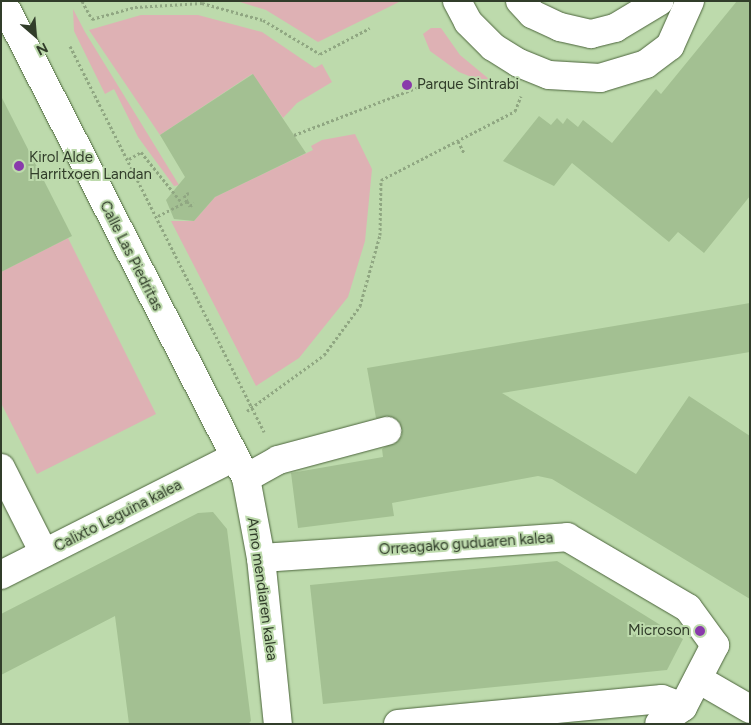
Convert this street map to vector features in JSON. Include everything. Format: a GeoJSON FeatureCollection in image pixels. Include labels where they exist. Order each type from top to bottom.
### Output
{"type":"FeatureCollection","features":[{"type":"Feature","properties":{"kind":"street","name":"Calle Las Piedritas"},"geometry":{"type":"LineString","coordinates":[[2,1],[240,467]]}},
{"type":"Feature","properties":{"kind":"street"},"geometry":{"type":"LineString","coordinates":[[457,1],[468,22],[493,48],[540,72],[583,78],[614,75],[646,64],[670,46],[690,1]]}},
{"type":"Feature","properties":{"kind":"street"},"geometry":{"type":"LineString","coordinates":[[520,1],[532,14],[560,27],[591,34],[615,28],[660,1]]}},
{"type":"Feature","properties":{"kind":"street","name":"Calixto Leguina kalea"},"geometry":{"type":"LineString","coordinates":[[1,575],[44,553],[240,467],[278,460],[387,432]]}},
{"type":"Feature","properties":{"kind":"street","name":"Arno mendiaren kalea"},"geometry":{"type":"LineString","coordinates":[[240,467],[261,558],[278,724]]}},
{"type":"Feature","properties":{"kind":"street"},"geometry":{"type":"LineString","coordinates":[[1,468],[44,553]]}},
{"type":"Feature","properties":{"kind":"street","name":"Orreagako guduaren kalea"},"geometry":{"type":"LineString","coordinates":[[261,558],[567,537],[688,608],[715,645],[698,679]]}},
{"type":"Feature","properties":{"kind":"street"},"geometry":{"type":"LineString","coordinates":[[659,724],[683,707],[698,679],[750,709]]}},
{"type":"Feature","properties":{"kind":"street"},"geometry":{"type":"LineString","coordinates":[[398,724],[662,699],[683,707]]}},
{"type":"Feature","properties":{"kind":"path"},"geometry":{"type":"LineString","coordinates":[[82,1],[92,19],[135,8],[202,3],[263,20],[320,54],[370,28]]}},
{"type":"Feature","properties":{"kind":"path"},"geometry":{"type":"LineString","coordinates":[[70,46],[129,158],[278,460]]}},
{"type":"Feature","properties":{"kind":"path"},"geometry":{"type":"LineString","coordinates":[[294,134],[431,82]]}},
{"type":"Feature","properties":{"kind":"path"},"geometry":{"type":"LineString","coordinates":[[252,408],[324,355],[360,306],[380,235],[381,180],[515,111],[523,92]]}},
{"type":"Feature","properties":{"kind":"path"},"geometry":{"type":"LineString","coordinates":[[458,141],[464,153]]}},
{"type":"Feature","properties":{"kind":"path"},"geometry":{"type":"LineString","coordinates":[[129,158],[141,152],[182,203]]}},
{"type":"Feature","properties":{"kind":"path"},"geometry":{"type":"LineString","coordinates":[[189,193],[184,196],[190,206],[194,203]]}},
{"type":"Feature","properties":{"kind":"path"},"geometry":{"type":"LineString","coordinates":[[158,216],[187,201]]}},
{"type":"Feature","properties":{"kind":"shaded area"},"geometry":{"type":"Polygon","coordinates":[[[237,1],[401,1],[318,42],[266,10],[237,1]]]}},
{"type":"Feature","properties":{"kind":"shaded area"},"geometry":{"type":"Polygon","coordinates":[[[73,9],[85,32],[179,185],[174,186],[138,137],[114,89],[105,94],[74,31],[73,9]]]}},
{"type":"Feature","properties":{"kind":"shaded area"},"geometry":{"type":"Polygon","coordinates":[[[141,15],[198,15],[262,32],[315,68],[322,64],[332,82],[297,103],[283,118],[252,74],[160,135],[89,30],[141,15]]]}},
{"type":"Feature","properties":{"kind":"shaded area"},"geometry":{"type":"Polygon","coordinates":[[[431,28],[441,28],[460,55],[501,89],[459,72],[430,51],[423,34],[431,28]]]}},
{"type":"Feature","properties":{"kind":"shaded area"},"geometry":{"type":"Polygon","coordinates":[[[355,134],[372,169],[365,241],[348,297],[299,358],[256,386],[171,221],[194,221],[215,197],[313,150],[311,146],[322,140],[355,134]]]}},
{"type":"Feature","properties":{"kind":"shaded area"},"geometry":{"type":"Polygon","coordinates":[[[68,238],[156,414],[37,474],[1,403],[1,272],[68,238]]]}},
{"type":"Feature","properties":{"kind":"building"},"geometry":{"type":"Polygon","coordinates":[[[737,1],[750,1],[750,196],[704,253],[678,232],[669,242],[572,163],[554,186],[503,161],[539,116],[551,125],[557,118],[563,124],[567,118],[578,127],[583,120],[612,143],[656,89],[661,94],[737,1]]]}},
{"type":"Feature","properties":{"kind":"building"},"geometry":{"type":"Polygon","coordinates":[[[253,74],[306,153],[215,197],[194,221],[174,219],[166,200],[185,177],[160,135],[253,74]]]}},
{"type":"Feature","properties":{"kind":"building","name":"Kirol Alde Harritxoen Landan"},"geometry":{"type":"Polygon","coordinates":[[[1,96],[72,236],[1,272],[1,96]]]}},
{"type":"Feature","properties":{"kind":"building"},"geometry":{"type":"Polygon","coordinates":[[[750,303],[750,352],[502,393],[636,474],[689,396],[750,436],[750,599],[552,479],[538,476],[392,503],[394,516],[298,528],[291,473],[383,457],[382,449],[402,436],[398,420],[376,418],[367,368],[750,303]]]}},
{"type":"Feature","properties":{"kind":"building"},"geometry":{"type":"Polygon","coordinates":[[[213,512],[227,529],[251,721],[248,724],[129,724],[115,616],[1,675],[1,614],[198,513],[213,512]]]}},
{"type":"Feature","properties":{"kind":"building"},"geometry":{"type":"Polygon","coordinates":[[[557,561],[683,639],[667,670],[323,704],[310,585],[557,561]]]}},
{"type":"Feature","properties":{"kind":"place","name":"Parque Sintrabi"},"geometry":{"type":"Point","coordinates":[407,85]}},
{"type":"Feature","properties":{"kind":"place","name":"Kirol Alde Harritxoen Landan"},"geometry":{"type":"Point","coordinates":[19,166]}},
{"type":"Feature","properties":{"kind":"place","name":"Microson"},"geometry":{"type":"Point","coordinates":[700,631]}}]}
